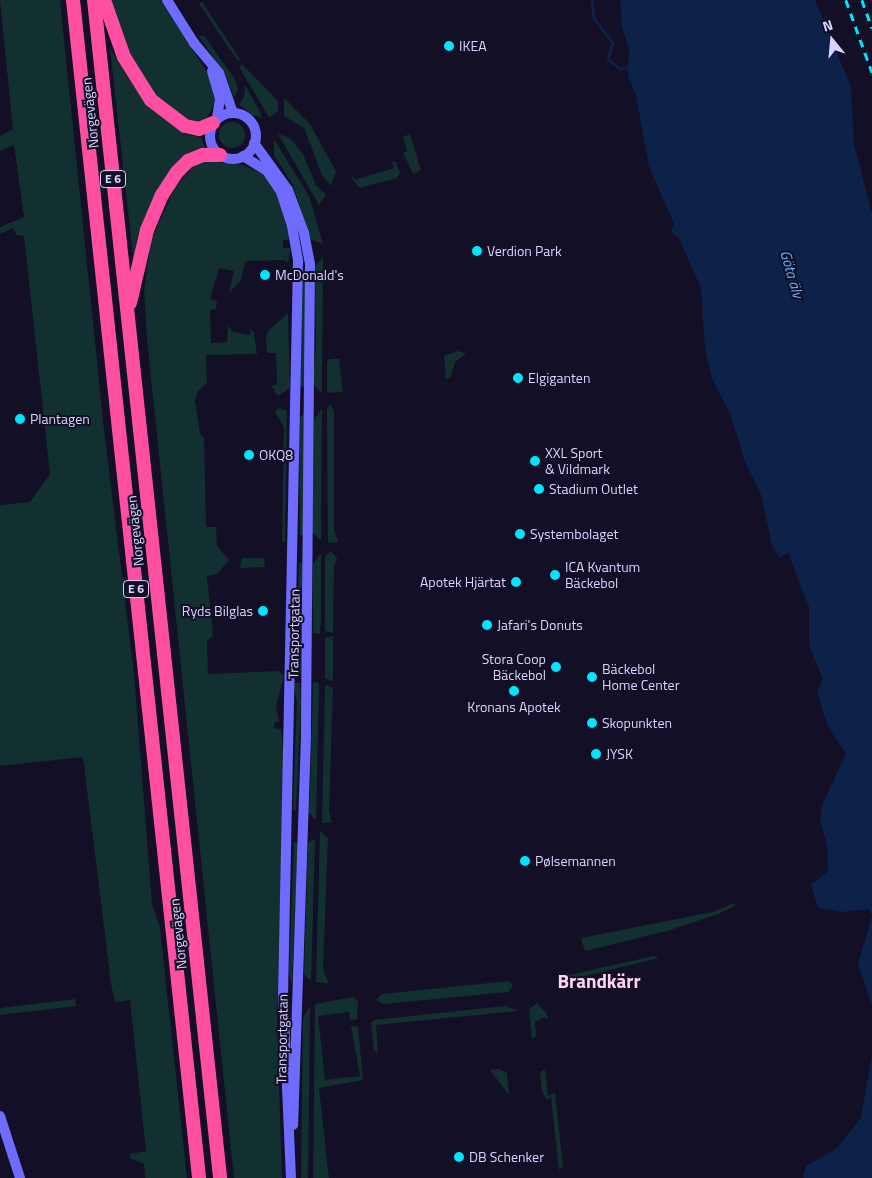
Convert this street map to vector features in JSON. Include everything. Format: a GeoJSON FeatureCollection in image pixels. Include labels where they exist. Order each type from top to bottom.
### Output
{"type":"FeatureCollection","features":[{"type":"Feature","properties":{"kind":"highway","name":"Norgevägen"},"geometry":{"type":"LineString","coordinates":[[73,0],[199,1178]]}},
{"type":"Feature","properties":{"kind":"highway","name":"Norgevägen"},"geometry":{"type":"LineString","coordinates":[[94,0],[220,1178]]}},
{"type":"Feature","properties":{"kind":"highway"},"geometry":{"type":"LineString","coordinates":[[104,0],[124,57],[151,100],[185,126],[199,129],[215,121]]}},
{"type":"Feature","properties":{"kind":"highway"},"geometry":{"type":"LineString","coordinates":[[128,315],[147,230],[162,194],[176,172],[188,162],[202,155],[220,155]]}},
{"type":"Feature","properties":{"kind":"street"},"geometry":{"type":"LineString","coordinates":[[167,0],[225,85],[233,113],[215,121]]}},
{"type":"Feature","properties":{"kind":"street"},"geometry":{"type":"LineString","coordinates":[[208,60],[219,92],[210,141],[220,155]]}},
{"type":"Feature","properties":{"kind":"street","name":"Transportgatan"},"geometry":{"type":"LineString","coordinates":[[233,113],[243,115],[252,123],[254,143],[288,190],[304,233],[310,264],[306,736],[291,1178]]}},
{"type":"Feature","properties":{"kind":"street"},"geometry":{"type":"LineString","coordinates":[[243,156],[254,143]]}},
{"type":"Feature","properties":{"kind":"street","name":"Transportgatan"},"geometry":{"type":"LineString","coordinates":[[220,155],[229,158],[243,156],[267,171],[281,192],[292,226],[298,260],[283,994],[291,1140]]}},
{"type":"Feature","properties":{"kind":"street"},"geometry":{"type":"LineString","coordinates":[[0,1116],[20,1178]]}},
{"type":"Feature","properties":{"kind":"green space"},"geometry":{"type":"Polygon","coordinates":[[[0,0],[60,0],[104,430],[134,673],[152,904],[160,927],[187,1178],[145,1178],[144,1164],[130,1158],[130,1154],[146,1151],[130,1000],[115,1002],[111,984],[83,757],[0,766],[0,505],[30,502],[50,474],[24,236],[17,235],[13,228],[0,234],[0,227],[24,217],[14,145],[0,151],[0,136],[13,129],[0,0]]]}},
{"type":"Feature","properties":{"kind":"green space"},"geometry":{"type":"Polygon","coordinates":[[[110,0],[161,0],[209,75],[215,102],[206,121],[192,123],[162,104],[134,67],[110,0]]]}},
{"type":"Feature","properties":{"kind":"green space"},"geometry":{"type":"Polygon","coordinates":[[[202,2],[240,59],[238,61],[199,4],[202,2]]]}},
{"type":"Feature","properties":{"kind":"green space"},"geometry":{"type":"Polygon","coordinates":[[[198,35],[204,36],[235,79],[238,90],[234,97],[225,74],[198,35]]]}},
{"type":"Feature","properties":{"kind":"green space"},"geometry":{"type":"Polygon","coordinates":[[[110,48],[135,88],[153,109],[184,134],[201,137],[206,149],[182,156],[161,185],[144,219],[136,242],[134,265],[110,48]]]}},
{"type":"Feature","properties":{"kind":"green space"},"geometry":{"type":"Polygon","coordinates":[[[242,64],[278,101],[278,111],[272,116],[269,117],[239,67],[242,64]]]}},
{"type":"Feature","properties":{"kind":"green space"},"geometry":{"type":"Polygon","coordinates":[[[245,85],[263,118],[252,115],[239,104],[244,97],[245,85]]]}},
{"type":"Feature","properties":{"kind":"green space"},"geometry":{"type":"Polygon","coordinates":[[[284,98],[310,124],[336,171],[331,186],[322,175],[304,128],[284,116],[284,98]]]}},
{"type":"Feature","properties":{"kind":"green space"},"geometry":{"type":"Polygon","coordinates":[[[232,122],[241,126],[245,135],[241,144],[232,148],[223,144],[219,135],[223,126],[232,122]]]}},
{"type":"Feature","properties":{"kind":"green space"},"geometry":{"type":"Polygon","coordinates":[[[278,134],[290,138],[303,154],[316,185],[326,195],[319,205],[278,134]]]}},
{"type":"Feature","properties":{"kind":"green space"},"geometry":{"type":"Polygon","coordinates":[[[410,134],[421,170],[413,174],[403,153],[407,151],[403,137],[410,134]]]}},
{"type":"Feature","properties":{"kind":"green space"},"geometry":{"type":"Polygon","coordinates":[[[274,139],[309,196],[323,244],[310,239],[293,185],[274,155],[274,139]]]}},
{"type":"Feature","properties":{"kind":"green space"},"geometry":{"type":"Polygon","coordinates":[[[207,161],[243,165],[264,175],[278,195],[289,236],[288,240],[283,240],[283,248],[290,248],[288,263],[284,260],[245,261],[241,280],[229,293],[234,271],[219,268],[210,299],[217,301],[216,309],[210,310],[211,343],[227,342],[228,325],[233,332],[248,335],[251,334],[250,329],[254,333],[257,354],[206,355],[207,383],[198,391],[195,401],[200,434],[204,438],[206,527],[216,527],[217,546],[229,560],[217,574],[207,576],[213,635],[207,642],[208,674],[279,671],[284,676],[276,706],[279,722],[275,722],[274,728],[281,729],[284,764],[277,1022],[282,1178],[234,1178],[147,339],[144,291],[151,240],[175,188],[195,165],[207,161]]]}},
{"type":"Feature","properties":{"kind":"green space"},"geometry":{"type":"Polygon","coordinates":[[[395,161],[400,173],[397,178],[359,188],[351,177],[352,175],[355,180],[394,168],[392,162],[395,161]]]}},
{"type":"Feature","properties":{"kind":"green space"},"geometry":{"type":"Polygon","coordinates":[[[323,257],[321,393],[313,384],[316,347],[315,267],[323,257]]]}},
{"type":"Feature","properties":{"kind":"green space"},"geometry":{"type":"Polygon","coordinates":[[[305,275],[305,387],[300,387],[300,276],[305,275]]]}},
{"type":"Feature","properties":{"kind":"green space"},"geometry":{"type":"Polygon","coordinates":[[[288,313],[290,388],[278,396],[271,386],[277,384],[276,353],[267,353],[266,337],[269,330],[288,313]]]}},
{"type":"Feature","properties":{"kind":"green space"},"geometry":{"type":"Polygon","coordinates":[[[458,351],[466,354],[455,362],[450,378],[446,379],[444,356],[458,351]]]}},
{"type":"Feature","properties":{"kind":"green space"},"geometry":{"type":"Polygon","coordinates":[[[330,359],[339,359],[343,392],[327,393],[327,362],[330,359]]]}},
{"type":"Feature","properties":{"kind":"green space"},"geometry":{"type":"Polygon","coordinates":[[[331,405],[334,411],[334,530],[338,542],[328,543],[327,407],[331,405]]]}},
{"type":"Feature","properties":{"kind":"green space"},"geometry":{"type":"Polygon","coordinates":[[[279,408],[287,411],[285,543],[282,540],[284,427],[275,412],[279,408]]]}},
{"type":"Feature","properties":{"kind":"green space"},"geometry":{"type":"Polygon","coordinates":[[[321,409],[321,541],[312,532],[314,421],[321,409]]]}},
{"type":"Feature","properties":{"kind":"green space"},"geometry":{"type":"Polygon","coordinates":[[[304,414],[304,535],[300,535],[299,418],[304,414]]]}},
{"type":"Feature","properties":{"kind":"green space"},"geometry":{"type":"Polygon","coordinates":[[[331,551],[337,558],[334,566],[333,633],[325,631],[325,556],[331,551]]]}},
{"type":"Feature","properties":{"kind":"green space"},"geometry":{"type":"Polygon","coordinates":[[[321,553],[320,634],[313,633],[313,564],[321,553]]]}},
{"type":"Feature","properties":{"kind":"green space"},"geometry":{"type":"Polygon","coordinates":[[[242,558],[264,558],[265,567],[240,568],[242,558]]]}},
{"type":"Feature","properties":{"kind":"green space"},"geometry":{"type":"Polygon","coordinates":[[[299,563],[304,563],[304,641],[301,677],[293,677],[297,659],[299,563]]]}},
{"type":"Feature","properties":{"kind":"green space"},"geometry":{"type":"Polygon","coordinates":[[[333,636],[332,681],[325,678],[325,638],[333,636]]]}},
{"type":"Feature","properties":{"kind":"green space"},"geometry":{"type":"Polygon","coordinates":[[[313,682],[319,683],[316,821],[306,809],[310,796],[313,682]]]}},
{"type":"Feature","properties":{"kind":"green space"},"geometry":{"type":"Polygon","coordinates":[[[293,683],[300,683],[301,700],[296,811],[293,809],[297,701],[293,683]]]}},
{"type":"Feature","properties":{"kind":"green space"},"geometry":{"type":"Polygon","coordinates":[[[325,685],[333,688],[329,812],[332,822],[322,823],[325,685]]]}},
{"type":"Feature","properties":{"kind":"green space"},"geometry":{"type":"Polygon","coordinates":[[[320,831],[328,838],[323,969],[329,984],[316,982],[320,831]]]}},
{"type":"Feature","properties":{"kind":"green space"},"geometry":{"type":"Polygon","coordinates":[[[315,839],[311,981],[304,974],[308,843],[315,839]]]}},
{"type":"Feature","properties":{"kind":"green space"},"geometry":{"type":"Polygon","coordinates":[[[294,842],[298,843],[292,986],[289,973],[294,842]]]}},
{"type":"Feature","properties":{"kind":"green space"},"geometry":{"type":"Polygon","coordinates":[[[734,903],[735,906],[718,914],[667,931],[585,951],[581,938],[713,912],[734,903]]]}},
{"type":"Feature","properties":{"kind":"green space"},"geometry":{"type":"Polygon","coordinates":[[[654,956],[659,958],[569,980],[569,975],[654,956]]]}},
{"type":"Feature","properties":{"kind":"green space"},"geometry":{"type":"Polygon","coordinates":[[[510,981],[513,986],[508,992],[384,1004],[376,1000],[382,994],[510,981]]]}},
{"type":"Feature","properties":{"kind":"green space"},"geometry":{"type":"Polygon","coordinates":[[[353,997],[358,1001],[357,1019],[350,1020],[349,1012],[318,1016],[325,1080],[360,1076],[351,1026],[354,1026],[358,1027],[363,1080],[319,1088],[329,1178],[313,1178],[315,1004],[353,997]]]}},
{"type":"Feature","properties":{"kind":"green space"},"geometry":{"type":"Polygon","coordinates":[[[75,999],[76,1006],[0,1015],[0,1008],[75,999]]]}},
{"type":"Feature","properties":{"kind":"green space"},"geometry":{"type":"Polygon","coordinates":[[[537,1003],[547,1014],[548,1021],[545,1017],[535,1022],[536,1036],[532,1039],[529,1009],[537,1003]]]}},
{"type":"Feature","properties":{"kind":"green space"},"geometry":{"type":"Polygon","coordinates":[[[310,1006],[308,1178],[301,1178],[303,1018],[310,1006]]]}},
{"type":"Feature","properties":{"kind":"green space"},"geometry":{"type":"Polygon","coordinates":[[[506,1006],[518,1011],[376,1025],[378,1054],[374,1050],[371,1023],[374,1020],[506,1006]]]}},
{"type":"Feature","properties":{"kind":"green space"},"geometry":{"type":"Polygon","coordinates":[[[499,1069],[507,1073],[509,1095],[490,1070],[499,1069]]]}},
{"type":"Feature","properties":{"kind":"green space"},"geometry":{"type":"Polygon","coordinates":[[[545,1069],[548,1096],[555,1092],[563,1167],[559,1170],[551,1097],[547,1100],[542,1091],[540,1072],[545,1069]]]}},
{"type":"Feature","properties":{"kind":"water","name":"Göta älv"},"geometry":{"type":"Polygon","coordinates":[[[620,0],[815,0],[851,87],[854,144],[872,214],[872,915],[868,909],[842,912],[818,908],[811,885],[828,871],[827,846],[820,819],[823,803],[846,754],[828,727],[817,691],[823,679],[809,646],[809,607],[788,553],[779,557],[772,545],[761,495],[745,461],[730,413],[713,381],[705,350],[701,288],[679,238],[671,232],[674,223],[649,167],[636,95],[628,77],[629,50],[622,26],[620,0]]]}},
{"type":"Feature","properties":{"kind":"water"},"geometry":{"type":"Polygon","coordinates":[[[872,916],[872,1006],[858,964],[872,916]]]}},
{"type":"Feature","properties":{"kind":"water"},"geometry":{"type":"Polygon","coordinates":[[[872,1055],[872,1178],[803,1178],[806,1166],[836,1149],[861,1118],[872,1055]]]}},
{"type":"Feature","properties":{"kind":"waterway"},"geometry":{"type":"LineString","coordinates":[[592,0],[594,18],[613,43],[608,59],[619,68],[630,67]]}},
{"type":"Feature","properties":{"kind":"railway"},"geometry":{"type":"LineString","coordinates":[[846,0],[872,72]]}},
{"type":"Feature","properties":{"kind":"railway"},"geometry":{"type":"LineString","coordinates":[[862,0],[872,28]]}},
{"type":"Feature","properties":{"kind":"place","name":"IKEA"},"geometry":{"type":"Point","coordinates":[449,46]}},
{"type":"Feature","properties":{"kind":"place","name":"Verdion Park"},"geometry":{"type":"Point","coordinates":[477,251]}},
{"type":"Feature","properties":{"kind":"place","name":"McDonald's"},"geometry":{"type":"Point","coordinates":[265,275]}},
{"type":"Feature","properties":{"kind":"place","name":"Elgiganten"},"geometry":{"type":"Point","coordinates":[518,378]}},
{"type":"Feature","properties":{"kind":"place","name":"Plantagen"},"geometry":{"type":"Point","coordinates":[20,419]}},
{"type":"Feature","properties":{"kind":"place","name":"OKQ8"},"geometry":{"type":"Point","coordinates":[249,455]}},
{"type":"Feature","properties":{"kind":"place","name":"XXL Sport & Vildmark"},"geometry":{"type":"Point","coordinates":[535,461]}},
{"type":"Feature","properties":{"kind":"place","name":"Stadium Outlet"},"geometry":{"type":"Point","coordinates":[539,489]}},
{"type":"Feature","properties":{"kind":"place","name":"Systembolaget"},"geometry":{"type":"Point","coordinates":[520,534]}},
{"type":"Feature","properties":{"kind":"place","name":"ICA Kvantum Bäckebol"},"geometry":{"type":"Point","coordinates":[555,575]}},
{"type":"Feature","properties":{"kind":"place","name":"Apotek Hjärtat"},"geometry":{"type":"Point","coordinates":[516,582]}},
{"type":"Feature","properties":{"kind":"place","name":"Ryds Bilglas"},"geometry":{"type":"Point","coordinates":[263,611]}},
{"type":"Feature","properties":{"kind":"place","name":"Jafari's Donuts"},"geometry":{"type":"Point","coordinates":[487,625]}},
{"type":"Feature","properties":{"kind":"place","name":"Stora Coop Bäckebol"},"geometry":{"type":"Point","coordinates":[556,667]}},
{"type":"Feature","properties":{"kind":"place","name":"Bäckebol Home Center"},"geometry":{"type":"Point","coordinates":[592,677]}},
{"type":"Feature","properties":{"kind":"place","name":"Kronans Apotek"},"geometry":{"type":"Point","coordinates":[514,691]}},
{"type":"Feature","properties":{"kind":"place","name":"Skopunkten"},"geometry":{"type":"Point","coordinates":[592,723]}},
{"type":"Feature","properties":{"kind":"place","name":"JYSK"},"geometry":{"type":"Point","coordinates":[596,754]}},
{"type":"Feature","properties":{"kind":"place","name":"Pølsemannen"},"geometry":{"type":"Point","coordinates":[525,861]}},
{"type":"Feature","properties":{"kind":"place","name":"DB Schenker"},"geometry":{"type":"Point","coordinates":[459,1157]}},
{"type":"Feature","properties":{"kind":"district","name":"Brandkärr"},"geometry":{"type":"Point","coordinates":[599,981]}}]}
